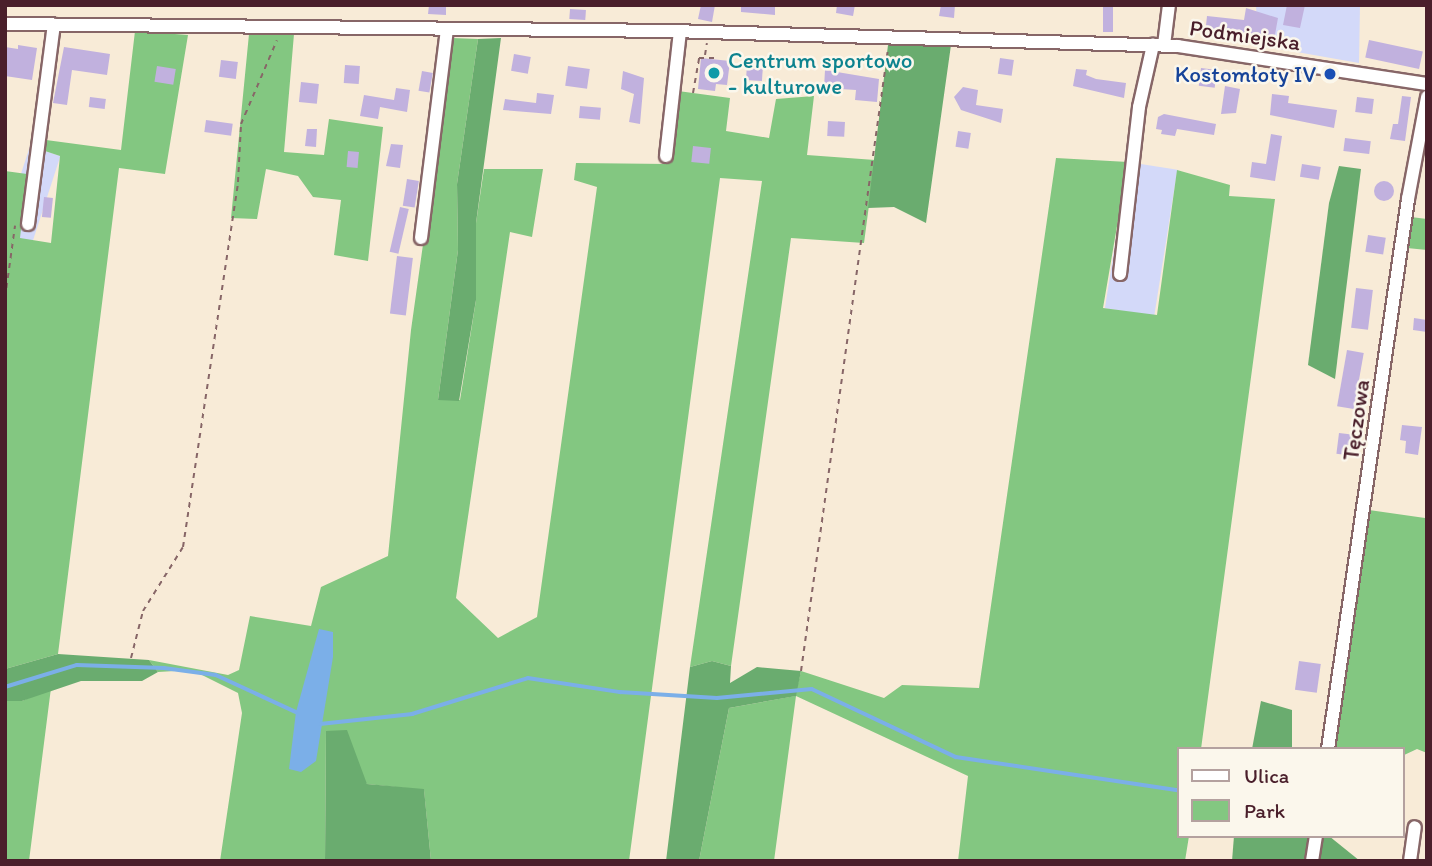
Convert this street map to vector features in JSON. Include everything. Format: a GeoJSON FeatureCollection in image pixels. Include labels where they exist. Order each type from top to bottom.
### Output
{"type":"FeatureCollection","features":[{"type":"Feature","properties":{"kind":"street"},"geometry":{"type":"LineString","coordinates":[[1120,274],[1139,107],[1169,5]]}},
{"type":"Feature","properties":{"kind":"street","name":"Podmiejska"},"geometry":{"type":"LineString","coordinates":[[5,24],[680,32],[1159,45],[1427,84]]}},
{"type":"Feature","properties":{"kind":"street"},"geometry":{"type":"LineString","coordinates":[[28,224],[54,25]]}},
{"type":"Feature","properties":{"kind":"street"},"geometry":{"type":"LineString","coordinates":[[421,238],[447,30]]}},
{"type":"Feature","properties":{"kind":"street"},"geometry":{"type":"LineString","coordinates":[[666,156],[680,32]]}},
{"type":"Feature","properties":{"kind":"street","name":"Tęczowa"},"geometry":{"type":"LineString","coordinates":[[1328,747],[1427,97]]}},
{"type":"Feature","properties":{"kind":"street"},"geometry":{"type":"LineString","coordinates":[[1410,861],[1415,827]]}},
{"type":"Feature","properties":{"kind":"street"},"geometry":{"type":"LineString","coordinates":[[1312,861],[1316,838]]}},
{"type":"Feature","properties":{"kind":"path"},"geometry":{"type":"LineString","coordinates":[[131,658],[143,611],[183,547],[238,182],[241,124],[281,28]]}},
{"type":"Feature","properties":{"kind":"path"},"geometry":{"type":"LineString","coordinates":[[801,671],[874,172],[888,38]]}},
{"type":"Feature","properties":{"kind":"path"},"geometry":{"type":"LineString","coordinates":[[705,56],[707,43],[714,40]]}},
{"type":"Feature","properties":{"kind":"path"},"geometry":{"type":"LineString","coordinates":[[693,93],[699,58],[718,58]]}},
{"type":"Feature","properties":{"kind":"shaded area"},"geometry":{"type":"Polygon","coordinates":[[[1256,5],[1360,5],[1359,63],[1258,45],[1256,5]]]}},
{"type":"Feature","properties":{"kind":"shaded area"},"geometry":{"type":"Polygon","coordinates":[[[30,146],[60,156],[31,245],[5,237],[5,223],[30,146]]]}},
{"type":"Feature","properties":{"kind":"shaded area"},"geometry":{"type":"Polygon","coordinates":[[[1128,162],[1177,170],[1154,316],[1105,308],[1128,162]]]}},
{"type":"Feature","properties":{"kind":"green space"},"geometry":{"type":"Polygon","coordinates":[[[135,31],[188,35],[165,174],[119,168],[58,654],[5,669],[5,171],[27,174],[20,238],[51,243],[60,156],[30,146],[31,138],[121,150],[135,31]]]}},
{"type":"Feature","properties":{"kind":"green space"},"geometry":{"type":"Polygon","coordinates":[[[249,34],[294,34],[284,152],[324,155],[329,119],[383,127],[368,261],[334,255],[341,200],[313,197],[298,176],[266,169],[257,219],[231,218],[249,34]]]}},
{"type":"Feature","properties":{"kind":"green space"},"geometry":{"type":"Polygon","coordinates":[[[452,38],[478,39],[457,184],[458,250],[438,400],[460,400],[476,300],[476,223],[484,169],[543,169],[532,237],[510,232],[456,598],[498,638],[537,617],[597,187],[574,180],[576,163],[668,164],[678,91],[730,98],[726,131],[769,138],[776,99],[814,96],[807,155],[875,160],[864,243],[791,238],[731,666],[712,661],[690,667],[762,181],[720,178],[629,861],[431,861],[424,790],[367,784],[326,731],[325,861],[220,861],[242,713],[238,693],[192,670],[158,672],[149,660],[228,675],[239,670],[250,616],[311,626],[321,587],[388,556],[411,330],[452,38]]]}},
{"type":"Feature","properties":{"kind":"green space"},"geometry":{"type":"Polygon","coordinates":[[[501,38],[476,223],[476,300],[459,401],[438,400],[458,250],[457,184],[478,39],[501,38]]]}},
{"type":"Feature","properties":{"kind":"green space"},"geometry":{"type":"Polygon","coordinates":[[[888,45],[951,45],[926,223],[894,207],[868,208],[888,45]]]}},
{"type":"Feature","properties":{"kind":"green space"},"geometry":{"type":"Polygon","coordinates":[[[1056,158],[1128,162],[1103,308],[1157,315],[1177,170],[1230,185],[1229,196],[1275,199],[1201,747],[1176,747],[1176,838],[1189,838],[1185,861],[958,861],[968,776],[796,696],[774,861],[699,861],[729,708],[795,696],[801,671],[884,698],[902,685],[979,688],[1056,158]]]}},
{"type":"Feature","properties":{"kind":"green space"},"geometry":{"type":"Polygon","coordinates":[[[1339,166],[1361,169],[1335,379],[1308,365],[1329,203],[1339,166]]]}},
{"type":"Feature","properties":{"kind":"green space"},"geometry":{"type":"Polygon","coordinates":[[[1411,217],[1427,219],[1427,250],[1407,248],[1411,217]]]}},
{"type":"Feature","properties":{"kind":"green space"},"geometry":{"type":"Polygon","coordinates":[[[1427,509],[1427,753],[1417,749],[1404,755],[1404,747],[1335,747],[1369,510],[1425,518],[1427,509]]]}},
{"type":"Feature","properties":{"kind":"green space"},"geometry":{"type":"Polygon","coordinates":[[[58,654],[149,660],[158,672],[142,681],[81,681],[22,701],[5,701],[5,669],[58,654]]]}},
{"type":"Feature","properties":{"kind":"green space"},"geometry":{"type":"Polygon","coordinates":[[[712,661],[731,666],[730,683],[757,667],[801,671],[796,696],[729,708],[699,861],[666,861],[690,667],[712,661]]]}},
{"type":"Feature","properties":{"kind":"green space"},"geometry":{"type":"Polygon","coordinates":[[[51,688],[29,861],[5,861],[5,701],[22,701],[51,688]]]}},
{"type":"Feature","properties":{"kind":"green space"},"geometry":{"type":"Polygon","coordinates":[[[1261,701],[1292,710],[1292,747],[1252,747],[1261,701]]]}},
{"type":"Feature","properties":{"kind":"green space"},"geometry":{"type":"Polygon","coordinates":[[[347,730],[367,784],[424,789],[431,861],[325,861],[326,731],[347,730]]]}},
{"type":"Feature","properties":{"kind":"green space"},"geometry":{"type":"Polygon","coordinates":[[[1234,838],[1331,838],[1360,861],[1232,861],[1234,838]]]}},
{"type":"Feature","properties":{"kind":"water"},"geometry":{"type":"Polygon","coordinates":[[[319,629],[333,632],[333,657],[316,761],[301,772],[289,769],[296,712],[319,629]]]}},
{"type":"Feature","properties":{"kind":"building"},"geometry":{"type":"Polygon","coordinates":[[[429,5],[446,5],[446,15],[428,14],[429,5]]]}},
{"type":"Feature","properties":{"kind":"building"},"geometry":{"type":"Polygon","coordinates":[[[701,5],[715,5],[712,22],[698,19],[701,5]]]}},
{"type":"Feature","properties":{"kind":"building"},"geometry":{"type":"Polygon","coordinates":[[[741,5],[775,5],[775,15],[741,12],[741,5]]]}},
{"type":"Feature","properties":{"kind":"building"},"geometry":{"type":"Polygon","coordinates":[[[837,5],[855,5],[853,16],[836,13],[837,5]]]}},
{"type":"Feature","properties":{"kind":"building"},"geometry":{"type":"Polygon","coordinates":[[[941,5],[955,5],[954,18],[939,16],[941,5]]]}},
{"type":"Feature","properties":{"kind":"building"},"geometry":{"type":"Polygon","coordinates":[[[1103,5],[1113,5],[1113,32],[1103,32],[1103,5]]]}},
{"type":"Feature","properties":{"kind":"building"},"geometry":{"type":"Polygon","coordinates":[[[1287,5],[1305,5],[1300,28],[1283,25],[1287,5]]]}},
{"type":"Feature","properties":{"kind":"building"},"geometry":{"type":"Polygon","coordinates":[[[1246,8],[1278,18],[1274,40],[1253,37],[1252,42],[1205,35],[1207,16],[1244,20],[1246,8]]]}},
{"type":"Feature","properties":{"kind":"building"},"geometry":{"type":"Polygon","coordinates":[[[570,9],[586,10],[585,20],[569,19],[570,9]]]}},
{"type":"Feature","properties":{"kind":"building"},"geometry":{"type":"Polygon","coordinates":[[[1369,40],[1423,51],[1419,69],[1365,58],[1369,40]]]}},
{"type":"Feature","properties":{"kind":"building"},"geometry":{"type":"Polygon","coordinates":[[[18,45],[37,48],[32,80],[5,76],[5,47],[18,49],[18,45]]]}},
{"type":"Feature","properties":{"kind":"building"},"geometry":{"type":"Polygon","coordinates":[[[64,47],[110,54],[107,75],[72,70],[67,105],[53,103],[64,47]]]}},
{"type":"Feature","properties":{"kind":"building"},"geometry":{"type":"Polygon","coordinates":[[[514,54],[531,57],[528,74],[511,71],[514,54]]]}},
{"type":"Feature","properties":{"kind":"building","name":"Centrum sportowo - kulturowe"},"geometry":{"type":"Polygon","coordinates":[[[701,58],[730,61],[727,85],[716,84],[715,91],[698,89],[701,58]]]}},
{"type":"Feature","properties":{"kind":"building"},"geometry":{"type":"Polygon","coordinates":[[[1000,58],[1014,60],[1012,76],[998,74],[1000,58]]]}},
{"type":"Feature","properties":{"kind":"building"},"geometry":{"type":"Polygon","coordinates":[[[221,60],[238,62],[236,79],[219,77],[221,60]]]}},
{"type":"Feature","properties":{"kind":"building"},"geometry":{"type":"Polygon","coordinates":[[[345,65],[360,66],[359,84],[344,83],[345,65]]]}},
{"type":"Feature","properties":{"kind":"building"},"geometry":{"type":"Polygon","coordinates":[[[747,65],[763,66],[762,81],[746,80],[747,65]]]}},
{"type":"Feature","properties":{"kind":"building"},"geometry":{"type":"Polygon","coordinates":[[[157,66],[176,69],[173,85],[154,82],[157,66]]]}},
{"type":"Feature","properties":{"kind":"building"},"geometry":{"type":"Polygon","coordinates":[[[568,66],[590,69],[587,89],[565,86],[568,66]]]}},
{"type":"Feature","properties":{"kind":"building"},"geometry":{"type":"Polygon","coordinates":[[[1201,68],[1217,70],[1215,88],[1199,86],[1201,68]]]}},
{"type":"Feature","properties":{"kind":"building"},"geometry":{"type":"Polygon","coordinates":[[[1076,69],[1087,70],[1086,75],[1096,79],[1126,83],[1124,98],[1073,86],[1076,69]]]}},
{"type":"Feature","properties":{"kind":"building"},"geometry":{"type":"Polygon","coordinates":[[[825,70],[879,79],[877,102],[855,100],[856,90],[824,88],[825,70]]]}},
{"type":"Feature","properties":{"kind":"building"},"geometry":{"type":"Polygon","coordinates":[[[422,71],[433,73],[429,93],[419,91],[422,71]]]}},
{"type":"Feature","properties":{"kind":"building"},"geometry":{"type":"Polygon","coordinates":[[[623,71],[644,78],[640,124],[629,122],[634,94],[621,89],[623,71]]]}},
{"type":"Feature","properties":{"kind":"building"},"geometry":{"type":"Polygon","coordinates":[[[301,82],[319,84],[317,104],[299,102],[301,82]]]}},
{"type":"Feature","properties":{"kind":"building"},"geometry":{"type":"Polygon","coordinates":[[[1225,86],[1240,89],[1236,113],[1221,114],[1225,86]]]}},
{"type":"Feature","properties":{"kind":"building"},"geometry":{"type":"Polygon","coordinates":[[[963,87],[978,90],[976,105],[1003,109],[1001,123],[961,110],[954,97],[963,87]]]}},
{"type":"Feature","properties":{"kind":"building"},"geometry":{"type":"Polygon","coordinates":[[[396,88],[410,90],[407,112],[380,107],[378,119],[360,116],[364,95],[394,100],[396,88]]]}},
{"type":"Feature","properties":{"kind":"building"},"geometry":{"type":"Polygon","coordinates":[[[537,93],[554,95],[551,114],[503,110],[505,99],[536,103],[537,93]]]}},
{"type":"Feature","properties":{"kind":"building"},"geometry":{"type":"Polygon","coordinates":[[[1272,94],[1289,96],[1288,103],[1337,110],[1334,128],[1270,115],[1272,94]]]}},
{"type":"Feature","properties":{"kind":"building"},"geometry":{"type":"Polygon","coordinates":[[[1402,96],[1411,97],[1405,141],[1390,139],[1393,124],[1398,124],[1402,96]]]}},
{"type":"Feature","properties":{"kind":"building"},"geometry":{"type":"Polygon","coordinates":[[[90,97],[106,99],[105,109],[89,107],[90,97]]]}},
{"type":"Feature","properties":{"kind":"building"},"geometry":{"type":"Polygon","coordinates":[[[1357,97],[1374,99],[1372,114],[1355,112],[1357,97]]]}},
{"type":"Feature","properties":{"kind":"building"},"geometry":{"type":"Polygon","coordinates":[[[580,106],[601,108],[600,120],[579,118],[580,106]]]}},
{"type":"Feature","properties":{"kind":"building"},"geometry":{"type":"Polygon","coordinates":[[[1164,114],[1216,124],[1214,135],[1177,129],[1175,136],[1161,134],[1162,130],[1156,129],[1158,117],[1164,114]]]}},
{"type":"Feature","properties":{"kind":"building"},"geometry":{"type":"Polygon","coordinates":[[[206,120],[233,124],[231,136],[204,132],[206,120]]]}},
{"type":"Feature","properties":{"kind":"building"},"geometry":{"type":"Polygon","coordinates":[[[828,121],[845,122],[844,137],[827,136],[828,121]]]}},
{"type":"Feature","properties":{"kind":"building"},"geometry":{"type":"Polygon","coordinates":[[[307,129],[317,129],[316,147],[305,146],[307,129]]]}},
{"type":"Feature","properties":{"kind":"building"},"geometry":{"type":"Polygon","coordinates":[[[958,131],[971,133],[968,149],[955,147],[958,131]]]}},
{"type":"Feature","properties":{"kind":"building"},"geometry":{"type":"Polygon","coordinates":[[[1271,134],[1282,136],[1275,181],[1250,177],[1252,162],[1266,164],[1271,134]]]}},
{"type":"Feature","properties":{"kind":"building"},"geometry":{"type":"Polygon","coordinates":[[[1345,138],[1371,141],[1369,154],[1343,151],[1345,138]]]}},
{"type":"Feature","properties":{"kind":"building"},"geometry":{"type":"Polygon","coordinates":[[[391,144],[403,145],[400,168],[386,166],[391,144]]]}},
{"type":"Feature","properties":{"kind":"building"},"geometry":{"type":"Polygon","coordinates":[[[693,146],[711,148],[709,164],[691,162],[693,146]]]}},
{"type":"Feature","properties":{"kind":"building"},"geometry":{"type":"Polygon","coordinates":[[[348,151],[359,152],[358,168],[347,167],[348,151]]]}},
{"type":"Feature","properties":{"kind":"building"},"geometry":{"type":"Polygon","coordinates":[[[1302,164],[1321,167],[1319,180],[1300,177],[1302,164]]]}},
{"type":"Feature","properties":{"kind":"building"},"geometry":{"type":"Polygon","coordinates":[[[407,179],[419,181],[415,208],[403,206],[407,179]]]}},
{"type":"Feature","properties":{"kind":"building"},"geometry":{"type":"Polygon","coordinates":[[[1384,181],[1391,184],[1394,191],[1391,198],[1384,201],[1377,198],[1374,191],[1377,184],[1384,181]]]}},
{"type":"Feature","properties":{"kind":"building"},"geometry":{"type":"Polygon","coordinates":[[[44,197],[53,198],[51,218],[42,217],[44,197]]]}},
{"type":"Feature","properties":{"kind":"building"},"geometry":{"type":"Polygon","coordinates":[[[400,207],[409,209],[398,254],[390,252],[400,207]]]}},
{"type":"Feature","properties":{"kind":"building"},"geometry":{"type":"Polygon","coordinates":[[[1368,235],[1386,238],[1383,255],[1365,252],[1368,235]]]}},
{"type":"Feature","properties":{"kind":"building"},"geometry":{"type":"Polygon","coordinates":[[[397,256],[413,258],[406,316],[390,314],[397,256]]]}},
{"type":"Feature","properties":{"kind":"building"},"geometry":{"type":"Polygon","coordinates":[[[1356,288],[1373,290],[1368,330],[1351,328],[1356,288]]]}},
{"type":"Feature","properties":{"kind":"building"},"geometry":{"type":"Polygon","coordinates":[[[1414,318],[1427,320],[1427,332],[1413,330],[1414,318]]]}},
{"type":"Feature","properties":{"kind":"building"},"geometry":{"type":"Polygon","coordinates":[[[1347,350],[1364,353],[1354,409],[1337,406],[1347,350]]]}},
{"type":"Feature","properties":{"kind":"building"},"geometry":{"type":"Polygon","coordinates":[[[1402,425],[1422,427],[1418,455],[1405,453],[1406,441],[1400,440],[1402,425]]]}},
{"type":"Feature","properties":{"kind":"building"},"geometry":{"type":"Polygon","coordinates":[[[1339,433],[1356,435],[1353,456],[1336,454],[1339,433]]]}},
{"type":"Feature","properties":{"kind":"building"},"geometry":{"type":"Polygon","coordinates":[[[1299,661],[1321,664],[1317,693],[1295,690],[1299,661]]]}},
{"type":"Feature","properties":{"kind":"waterway"},"geometry":{"type":"LineString","coordinates":[[5,687],[77,665],[164,668],[216,675],[296,712]]}},
{"type":"Feature","properties":{"kind":"waterway"},"geometry":{"type":"LineString","coordinates":[[320,724],[412,714],[528,678],[620,692],[717,698],[812,689],[956,757],[1176,790]]}},
{"type":"Feature","properties":{"kind":"place","name":"Centrum sportowo - kulturowe"},"geometry":{"type":"Point","coordinates":[714,73]}},
{"type":"Feature","properties":{"kind":"place","name":"Kostomłoty IV"},"geometry":{"type":"Point","coordinates":[1330,74]}}]}
